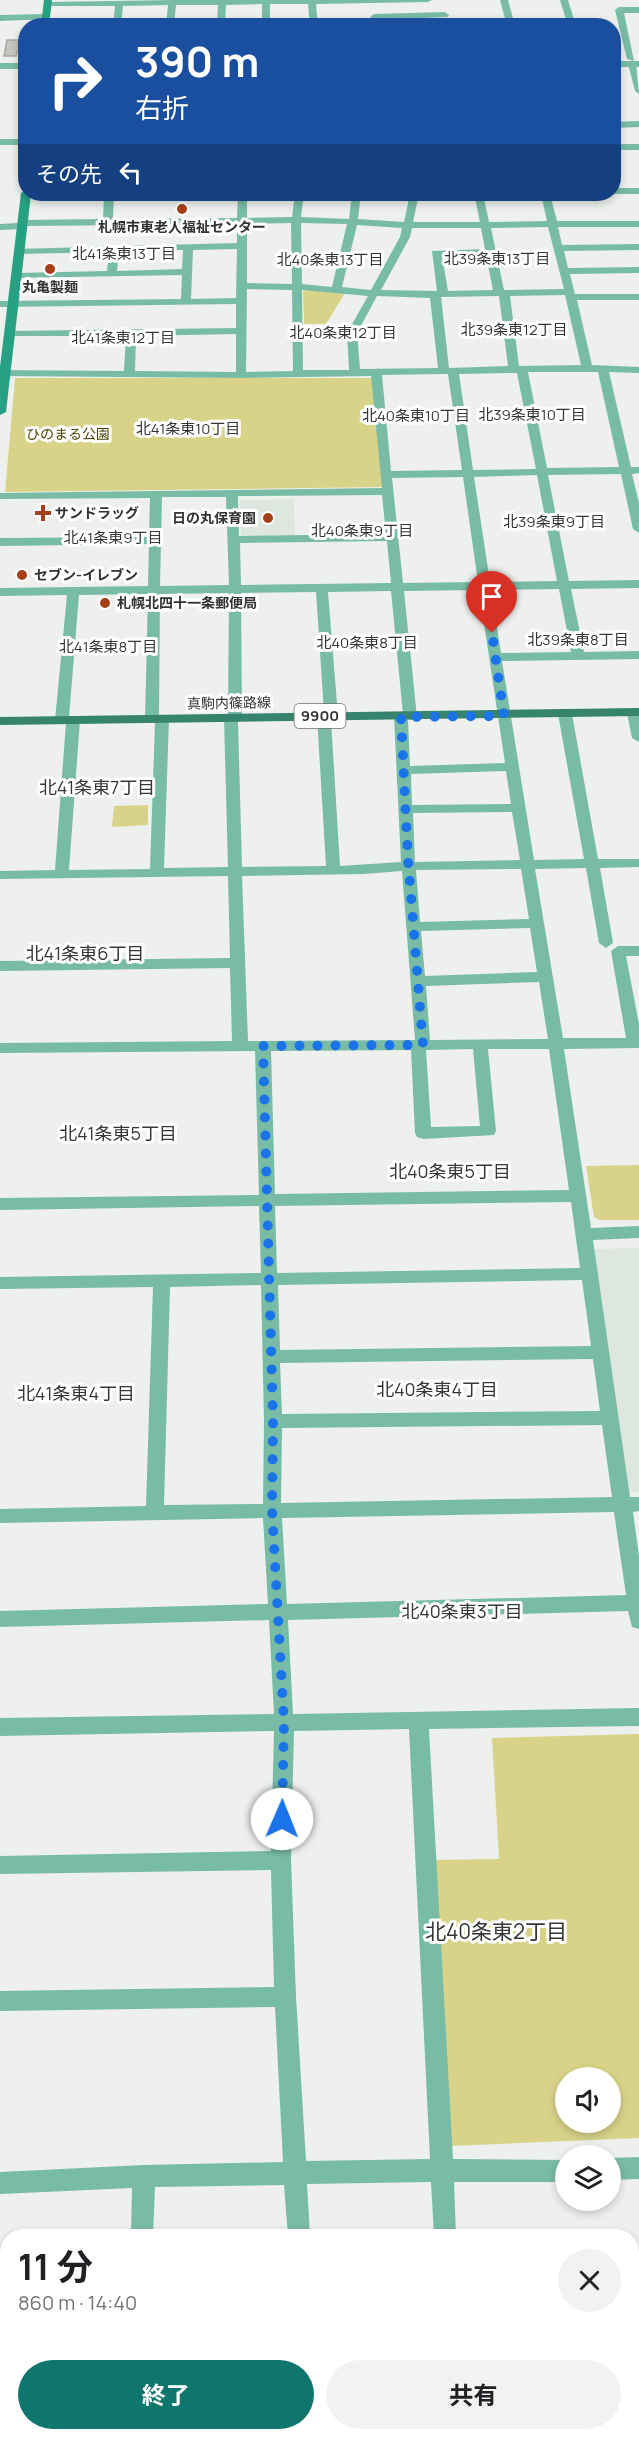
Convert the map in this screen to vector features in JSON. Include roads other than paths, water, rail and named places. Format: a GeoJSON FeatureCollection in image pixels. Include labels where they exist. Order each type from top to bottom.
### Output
{"type":"FeatureCollection","features":[{"type":"Feature","properties":{"kind":"main road"},"geometry":{"type":"LineString","coordinates":[[45,18],[48,2]]}},
{"type":"Feature","properties":{"kind":"main road"},"geometry":{"type":"LineString","coordinates":[[0,412],[2,373],[25,201]]}},
{"type":"Feature","properties":{"kind":"main road","name":"真駒内篠路線"},"geometry":{"type":"LineString","coordinates":[[0,721],[504,716],[636,712]]}},
{"type":"Feature","properties":{"kind":"street"},"geometry":{"type":"LineString","coordinates":[[371,0],[374,18]]}},
{"type":"Feature","properties":{"kind":"street"},"geometry":{"type":"LineString","coordinates":[[48,2],[428,0]]}},
{"type":"Feature","properties":{"kind":"street"},"geometry":{"type":"LineString","coordinates":[[504,0],[509,18]]}},
{"type":"Feature","properties":{"kind":"street"},"geometry":{"type":"LineString","coordinates":[[564,0],[570,18]]}},
{"type":"Feature","properties":{"kind":"street"},"geometry":{"type":"LineString","coordinates":[[221,18],[222,1]]}},
{"type":"Feature","properties":{"kind":"street"},"geometry":{"type":"LineString","coordinates":[[312,1],[313,18]]}},
{"type":"Feature","properties":{"kind":"street"},"geometry":{"type":"LineString","coordinates":[[171,18],[172,2]]}},
{"type":"Feature","properties":{"kind":"street"},"geometry":{"type":"LineString","coordinates":[[266,2],[266,18]]}},
{"type":"Feature","properties":{"kind":"street"},"geometry":{"type":"LineString","coordinates":[[118,18],[119,3]]}},
{"type":"Feature","properties":{"kind":"street"},"geometry":{"type":"LineString","coordinates":[[639,10],[619,10],[635,61],[639,91]]}},
{"type":"Feature","properties":{"kind":"street"},"geometry":{"type":"LineString","coordinates":[[396,18],[444,11],[446,18]]}},
{"type":"Feature","properties":{"kind":"street"},"geometry":{"type":"LineString","coordinates":[[0,18],[18,19]]}},
{"type":"Feature","properties":{"kind":"street"},"geometry":{"type":"LineString","coordinates":[[0,61],[18,61]]}},
{"type":"Feature","properties":{"kind":"street"},"geometry":{"type":"LineString","coordinates":[[0,66],[18,66]]}},
{"type":"Feature","properties":{"kind":"street"},"geometry":{"type":"LineString","coordinates":[[621,125],[639,124]]}},
{"type":"Feature","properties":{"kind":"street"},"geometry":{"type":"LineString","coordinates":[[0,142],[18,142]]}},
{"type":"Feature","properties":{"kind":"street"},"geometry":{"type":"LineString","coordinates":[[621,147],[639,147]]}},
{"type":"Feature","properties":{"kind":"street"},"geometry":{"type":"LineString","coordinates":[[621,191],[639,191]]}},
{"type":"Feature","properties":{"kind":"street"},"geometry":{"type":"LineString","coordinates":[[108,222],[109,201]]}},
{"type":"Feature","properties":{"kind":"street"},"geometry":{"type":"LineString","coordinates":[[241,375],[242,201]]}},
{"type":"Feature","properties":{"kind":"street"},"geometry":{"type":"LineString","coordinates":[[298,374],[296,220],[299,201]]}},
{"type":"Feature","properties":{"kind":"street"},"geometry":{"type":"LineString","coordinates":[[336,290],[356,201]]}},
{"type":"Feature","properties":{"kind":"street"},"geometry":{"type":"LineString","coordinates":[[355,373],[352,333],[405,237],[413,201]]}},
{"type":"Feature","properties":{"kind":"street"},"geometry":{"type":"LineString","coordinates":[[480,201],[543,471],[578,656]]}},
{"type":"Feature","properties":{"kind":"street"},"geometry":{"type":"LineString","coordinates":[[547,201],[572,295],[587,368]]}},
{"type":"Feature","properties":{"kind":"street"},"geometry":{"type":"LineString","coordinates":[[0,227],[108,222],[242,220],[408,225],[639,224]]}},
{"type":"Feature","properties":{"kind":"street"},"geometry":{"type":"LineString","coordinates":[[18,251],[242,246]]}},
{"type":"Feature","properties":{"kind":"street"},"geometry":{"type":"LineString","coordinates":[[558,248],[639,247]]}},
{"type":"Feature","properties":{"kind":"street"},"geometry":{"type":"LineString","coordinates":[[186,302],[188,248]]}},
{"type":"Feature","properties":{"kind":"street"},"geometry":{"type":"LineString","coordinates":[[112,274],[114,249]]}},
{"type":"Feature","properties":{"kind":"street"},"geometry":{"type":"LineString","coordinates":[[0,1619],[276,1611],[638,1609],[631,1505],[610,1418],[529,864],[504,716],[469,472],[448,371],[439,294],[436,253],[492,252]]}},
{"type":"Feature","properties":{"kind":"street"},"geometry":{"type":"LineString","coordinates":[[564,271],[639,270]]}},
{"type":"Feature","properties":{"kind":"street"},"geometry":{"type":"LineString","coordinates":[[16,276],[187,272]]}},
{"type":"Feature","properties":{"kind":"street"},"geometry":{"type":"LineString","coordinates":[[241,286],[297,287],[375,293],[502,293],[639,297]]}},
{"type":"Feature","properties":{"kind":"street"},"geometry":{"type":"LineString","coordinates":[[0,304],[241,301]]}},
{"type":"Feature","properties":{"kind":"street"},"geometry":{"type":"LineString","coordinates":[[9,334],[242,331]]}},
{"type":"Feature","properties":{"kind":"street"},"geometry":{"type":"LineString","coordinates":[[129,374],[131,333]]}},
{"type":"Feature","properties":{"kind":"street"},"geometry":{"type":"LineString","coordinates":[[2,373],[241,375],[587,368],[639,370]]}},
{"type":"Feature","properties":{"kind":"street"},"geometry":{"type":"LineString","coordinates":[[603,369],[639,529]]}},
{"type":"Feature","properties":{"kind":"street"},"geometry":{"type":"LineString","coordinates":[[376,373],[398,587],[405,717],[404,770],[417,981],[423,1133],[488,1131],[480,1045]]}},
{"type":"Feature","properties":{"kind":"street"},"geometry":{"type":"LineString","coordinates":[[387,475],[639,470]]}},
{"type":"Feature","properties":{"kind":"street"},"geometry":{"type":"LineString","coordinates":[[0,496],[388,491]]}},
{"type":"Feature","properties":{"kind":"street"},"geometry":{"type":"LineString","coordinates":[[232,494],[236,589],[233,719],[236,963],[240,1046]]}},
{"type":"Feature","properties":{"kind":"street"},"geometry":{"type":"LineString","coordinates":[[156,495],[157,872]]}},
{"type":"Feature","properties":{"kind":"street"},"geometry":{"type":"LineString","coordinates":[[233,540],[393,537]]}},
{"type":"Feature","properties":{"kind":"street"},"geometry":{"type":"LineString","coordinates":[[0,542],[156,540]]}},
{"type":"Feature","properties":{"kind":"street"},"geometry":{"type":"LineString","coordinates":[[0,592],[639,584]]}},
{"type":"Feature","properties":{"kind":"street"},"geometry":{"type":"LineString","coordinates":[[322,588],[333,870]]}},
{"type":"Feature","properties":{"kind":"street"},"geometry":{"type":"LineString","coordinates":[[63,874],[74,591]]}},
{"type":"Feature","properties":{"kind":"street"},"geometry":{"type":"LineString","coordinates":[[496,657],[639,655]]}},
{"type":"Feature","properties":{"kind":"street"},"geometry":{"type":"LineString","coordinates":[[636,712],[639,738]]}},
{"type":"Feature","properties":{"kind":"street"},"geometry":{"type":"LineString","coordinates":[[565,714],[606,943]]}},
{"type":"Feature","properties":{"kind":"street"},"geometry":{"type":"LineString","coordinates":[[404,770],[512,767]]}},
{"type":"Feature","properties":{"kind":"street"},"geometry":{"type":"LineString","coordinates":[[406,809],[519,808]]}},
{"type":"Feature","properties":{"kind":"street"},"geometry":{"type":"LineString","coordinates":[[0,875],[639,862]]}},
{"type":"Feature","properties":{"kind":"street"},"geometry":{"type":"LineString","coordinates":[[413,927],[537,922]]}},
{"type":"Feature","properties":{"kind":"street"},"geometry":{"type":"LineString","coordinates":[[0,1048],[637,1043],[618,951],[639,951]]}},
{"type":"Feature","properties":{"kind":"street"},"geometry":{"type":"LineString","coordinates":[[0,966],[236,963]]}},
{"type":"Feature","properties":{"kind":"street"},"geometry":{"type":"LineString","coordinates":[[417,981],[546,978]]}},
{"type":"Feature","properties":{"kind":"street"},"geometry":{"type":"LineString","coordinates":[[263,1046],[272,1357],[272,1510],[284,1723],[281,1860],[285,1997],[299,2229]]}},
{"type":"Feature","properties":{"kind":"street"},"geometry":{"type":"LineString","coordinates":[[0,1204],[577,1196]]}},
{"type":"Feature","properties":{"kind":"street"},"geometry":{"type":"LineString","coordinates":[[584,1234],[639,1232]]}},
{"type":"Feature","properties":{"kind":"street"},"geometry":{"type":"LineString","coordinates":[[0,1283],[589,1274]]}},
{"type":"Feature","properties":{"kind":"street"},"geometry":{"type":"LineString","coordinates":[[155,1513],[162,1280]]}},
{"type":"Feature","properties":{"kind":"street"},"geometry":{"type":"LineString","coordinates":[[272,1357],[601,1352]]}},
{"type":"Feature","properties":{"kind":"street"},"geometry":{"type":"LineString","coordinates":[[273,1421],[610,1418]]}},
{"type":"Feature","properties":{"kind":"street"},"geometry":{"type":"LineString","coordinates":[[0,1517],[272,1510],[631,1505]]}},
{"type":"Feature","properties":{"kind":"street"},"geometry":{"type":"LineString","coordinates":[[0,1727],[639,1717]]}},
{"type":"Feature","properties":{"kind":"street"},"geometry":{"type":"LineString","coordinates":[[419,1721],[445,2229]]}},
{"type":"Feature","properties":{"kind":"street"},"geometry":{"type":"LineString","coordinates":[[0,1865],[281,1860]]}},
{"type":"Feature","properties":{"kind":"street"},"geometry":{"type":"LineString","coordinates":[[0,2001],[285,1997]]}},
{"type":"Feature","properties":{"kind":"street"},"geometry":{"type":"LineString","coordinates":[[621,2169],[639,2168]]}},
{"type":"Feature","properties":{"kind":"street"},"geometry":{"type":"LineString","coordinates":[[0,2183],[144,2175],[442,2170],[555,2171]]}},
{"type":"Feature","properties":{"kind":"street"},"geometry":{"type":"LineString","coordinates":[[142,2229],[144,2175]]}},
{"type":"Feature","properties":{"kind":"place","name":"札幌市東老人福祉センター"},"geometry":{"type":"Point","coordinates":[182,209]}},
{"type":"Feature","properties":{"kind":"place","name":"丸亀製麺"},"geometry":{"type":"Point","coordinates":[50,269]}},
{"type":"Feature","properties":{"kind":"place","name":"サンドラッグ"},"geometry":{"type":"Point","coordinates":[43,513]}},
{"type":"Feature","properties":{"kind":"place","name":"日の丸保育園"},"geometry":{"type":"Point","coordinates":[268,518]}},
{"type":"Feature","properties":{"kind":"place","name":"セブン-イレブン"},"geometry":{"type":"Point","coordinates":[22,575]}},
{"type":"Feature","properties":{"kind":"place","name":"札幌北四十一条郵便局"},"geometry":{"type":"Point","coordinates":[105,603]}},
{"type":"Feature","properties":{"kind":"district","name":"北41条東13丁目"},"geometry":{"type":"Point","coordinates":[124,254]}},
{"type":"Feature","properties":{"kind":"district","name":"北39条東13丁目"},"geometry":{"type":"Point","coordinates":[497,259]}},
{"type":"Feature","properties":{"kind":"district","name":"北40条東13丁目"},"geometry":{"type":"Point","coordinates":[330,260]}},
{"type":"Feature","properties":{"kind":"district","name":"北39条東12丁目"},"geometry":{"type":"Point","coordinates":[514,330]}},
{"type":"Feature","properties":{"kind":"district","name":"北40条東12丁目"},"geometry":{"type":"Point","coordinates":[343,333]}},
{"type":"Feature","properties":{"kind":"district","name":"北41条東12丁目"},"geometry":{"type":"Point","coordinates":[123,338]}},
{"type":"Feature","properties":{"kind":"district","name":"北39条東10丁目"},"geometry":{"type":"Point","coordinates":[532,415]}},
{"type":"Feature","properties":{"kind":"district","name":"北40条東10丁目"},"geometry":{"type":"Point","coordinates":[416,416]}},
{"type":"Feature","properties":{"kind":"district","name":"北41条東10丁目"},"geometry":{"type":"Point","coordinates":[188,429]}},
{"type":"Feature","properties":{"kind":"district","name":"北39条東9丁目"},"geometry":{"type":"Point","coordinates":[554,522]}},
{"type":"Feature","properties":{"kind":"district","name":"北40条東9丁目"},"geometry":{"type":"Point","coordinates":[362,531]}},
{"type":"Feature","properties":{"kind":"district","name":"北41条東9丁目"},"geometry":{"type":"Point","coordinates":[113,538]}},
{"type":"Feature","properties":{"kind":"district","name":"北39条東8丁目"},"geometry":{"type":"Point","coordinates":[578,640]}},
{"type":"Feature","properties":{"kind":"district","name":"北40条東8丁目"},"geometry":{"type":"Point","coordinates":[367,643]}},
{"type":"Feature","properties":{"kind":"district","name":"北41条東8丁目"},"geometry":{"type":"Point","coordinates":[108,647]}},
{"type":"Feature","properties":{"kind":"district","name":"北41条東7丁目"},"geometry":{"type":"Point","coordinates":[97,788]}},
{"type":"Feature","properties":{"kind":"district","name":"北41条東6丁目"},"geometry":{"type":"Point","coordinates":[85,954]}},
{"type":"Feature","properties":{"kind":"district","name":"北41条東5丁目"},"geometry":{"type":"Point","coordinates":[118,1134]}},
{"type":"Feature","properties":{"kind":"district","name":"北40条東5丁目"},"geometry":{"type":"Point","coordinates":[450,1172]}},
{"type":"Feature","properties":{"kind":"district","name":"北40条東4丁目"},"geometry":{"type":"Point","coordinates":[437,1390]}},
{"type":"Feature","properties":{"kind":"district","name":"北41条東4丁目"},"geometry":{"type":"Point","coordinates":[76,1394]}},
{"type":"Feature","properties":{"kind":"district","name":"北40条東3丁目"},"geometry":{"type":"Point","coordinates":[462,1612]}},
{"type":"Feature","properties":{"kind":"district","name":"北40条東2丁目"},"geometry":{"type":"Point","coordinates":[496,1932]}},
{"type":"Feature","properties":{"kind":"park label","name":"ひのまる公園"},"geometry":{"type":"Point","coordinates":[68,434]}}]}
